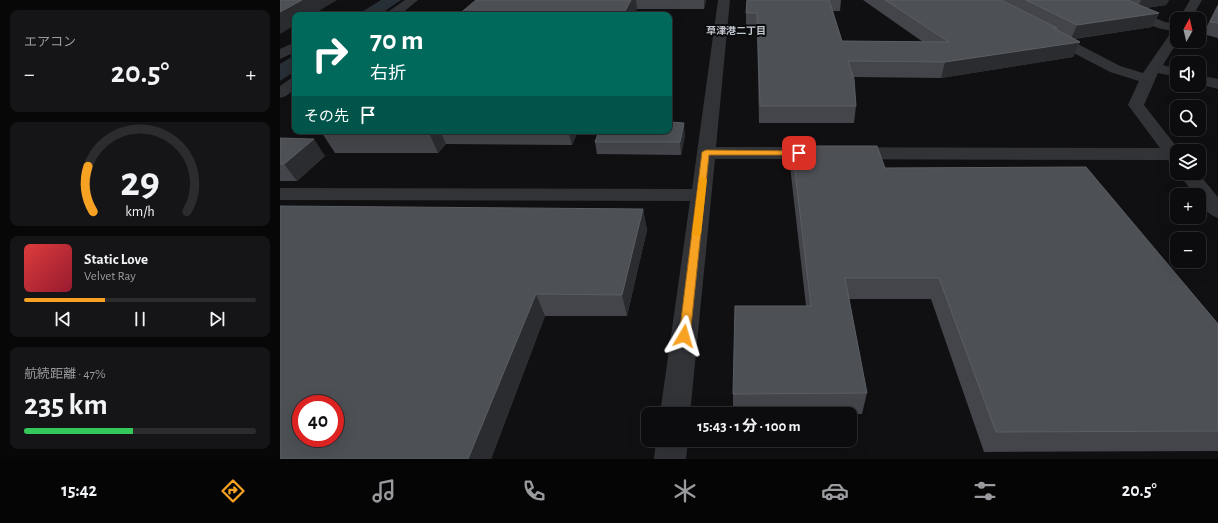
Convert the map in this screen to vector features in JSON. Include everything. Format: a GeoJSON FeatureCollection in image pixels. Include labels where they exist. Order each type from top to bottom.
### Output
{"type":"FeatureCollection","features":[{"type":"Feature","properties":{"kind":"street"},"geometry":{"type":"LineString","coordinates":[[396,12],[412,0]]}},
{"type":"Feature","properties":{"kind":"street"},"geometry":{"type":"LineString","coordinates":[[676,407],[724,0]]}},
{"type":"Feature","properties":{"kind":"street"},"geometry":{"type":"LineString","coordinates":[[1102,0],[1162,25],[1170,27]]}},
{"type":"Feature","properties":{"kind":"street"},"geometry":{"type":"LineString","coordinates":[[1189,12],[1196,0]]}},
{"type":"Feature","properties":{"kind":"street"},"geometry":{"type":"LineString","coordinates":[[351,12],[365,4]]}},
{"type":"Feature","properties":{"kind":"street"},"geometry":{"type":"LineString","coordinates":[[1038,29],[1115,69],[1151,73],[1170,73]]}},
{"type":"Feature","properties":{"kind":"street"},"geometry":{"type":"LineString","coordinates":[[1170,43],[1151,73],[1136,105],[1170,150]]}},
{"type":"Feature","properties":{"kind":"street"},"geometry":{"type":"LineString","coordinates":[[280,55],[292,48]]}},
{"type":"Feature","properties":{"kind":"street"},"geometry":{"type":"LineString","coordinates":[[1206,81],[1218,84]]}},
{"type":"Feature","properties":{"kind":"street"},"geometry":{"type":"LineString","coordinates":[[280,93],[292,84]]}},
{"type":"Feature","properties":{"kind":"street"},"geometry":{"type":"LineString","coordinates":[[706,152],[1170,157]]}},
{"type":"Feature","properties":{"kind":"street"},"geometry":{"type":"LineString","coordinates":[[1194,180],[1218,211]]}},
{"type":"Feature","properties":{"kind":"street"},"geometry":{"type":"LineString","coordinates":[[280,194],[701,195]]}},
{"type":"Feature","properties":{"kind":"street"},"geometry":{"type":"LineString","coordinates":[[670,459],[671,447]]}},
{"type":"Feature","properties":{"kind":"shaded area"},"geometry":{"type":"Polygon","coordinates":[[[381,0],[401,0],[383,12],[362,12],[381,0]]]}},
{"type":"Feature","properties":{"kind":"shaded area"},"geometry":{"type":"Polygon","coordinates":[[[292,57],[292,73],[280,81],[280,64],[292,57]]]}},
{"type":"Feature","properties":{"kind":"building"},"geometry":{"type":"Polygon","coordinates":[[[280,0],[302,0],[280,12],[280,0]]]}},
{"type":"Feature","properties":{"kind":"building"},"geometry":{"type":"Polygon","coordinates":[[[476,0],[631,0],[625,12],[462,12],[476,0]]]}},
{"type":"Feature","properties":{"kind":"building"},"geometry":{"type":"Polygon","coordinates":[[[747,0],[829,0],[842,41],[949,42],[885,0],[1001,0],[1057,28],[1053,28],[1080,42],[945,62],[848,61],[854,79],[856,106],[760,106],[757,13],[746,13],[747,0]]]}},
{"type":"Feature","properties":{"kind":"building"},"geometry":{"type":"Polygon","coordinates":[[[1026,0],[1127,0],[1159,13],[1077,25],[1026,0]]]}},
{"type":"Feature","properties":{"kind":"building"},"geometry":{"type":"Polygon","coordinates":[[[1218,6],[1218,23],[1210,22],[1218,6]]]}},
{"type":"Feature","properties":{"kind":"building"},"geometry":{"type":"Polygon","coordinates":[[[672,122],[684,123],[680,142],[595,142],[598,134],[672,134],[672,122]]]}},
{"type":"Feature","properties":{"kind":"building"},"geometry":{"type":"Polygon","coordinates":[[[280,138],[314,139],[284,164],[280,164],[280,138]]]}},
{"type":"Feature","properties":{"kind":"building"},"geometry":{"type":"Polygon","coordinates":[[[792,146],[877,146],[885,168],[1086,167],[1218,324],[1218,431],[996,432],[939,278],[845,278],[867,393],[733,394],[735,306],[811,306],[792,146]]]}},
{"type":"Feature","properties":{"kind":"building"},"geometry":{"type":"Polygon","coordinates":[[[280,206],[643,209],[622,295],[536,294],[468,459],[280,459],[280,206]]]}},
{"type":"Feature","properties":{"kind":"slow traffic"},"geometry":{"type":"LineString","coordinates":[[697,234],[703,179]]}},
{"type":"Feature","properties":{"kind":"district","name":"草津港二丁目"},"geometry":{"type":"Point","coordinates":[736,30]}},
{"type":"Feature","properties":{"kind":"route"},"geometry":{"type":"LineString","coordinates":[[684,336],[706,152],[799,153]]}}]}
